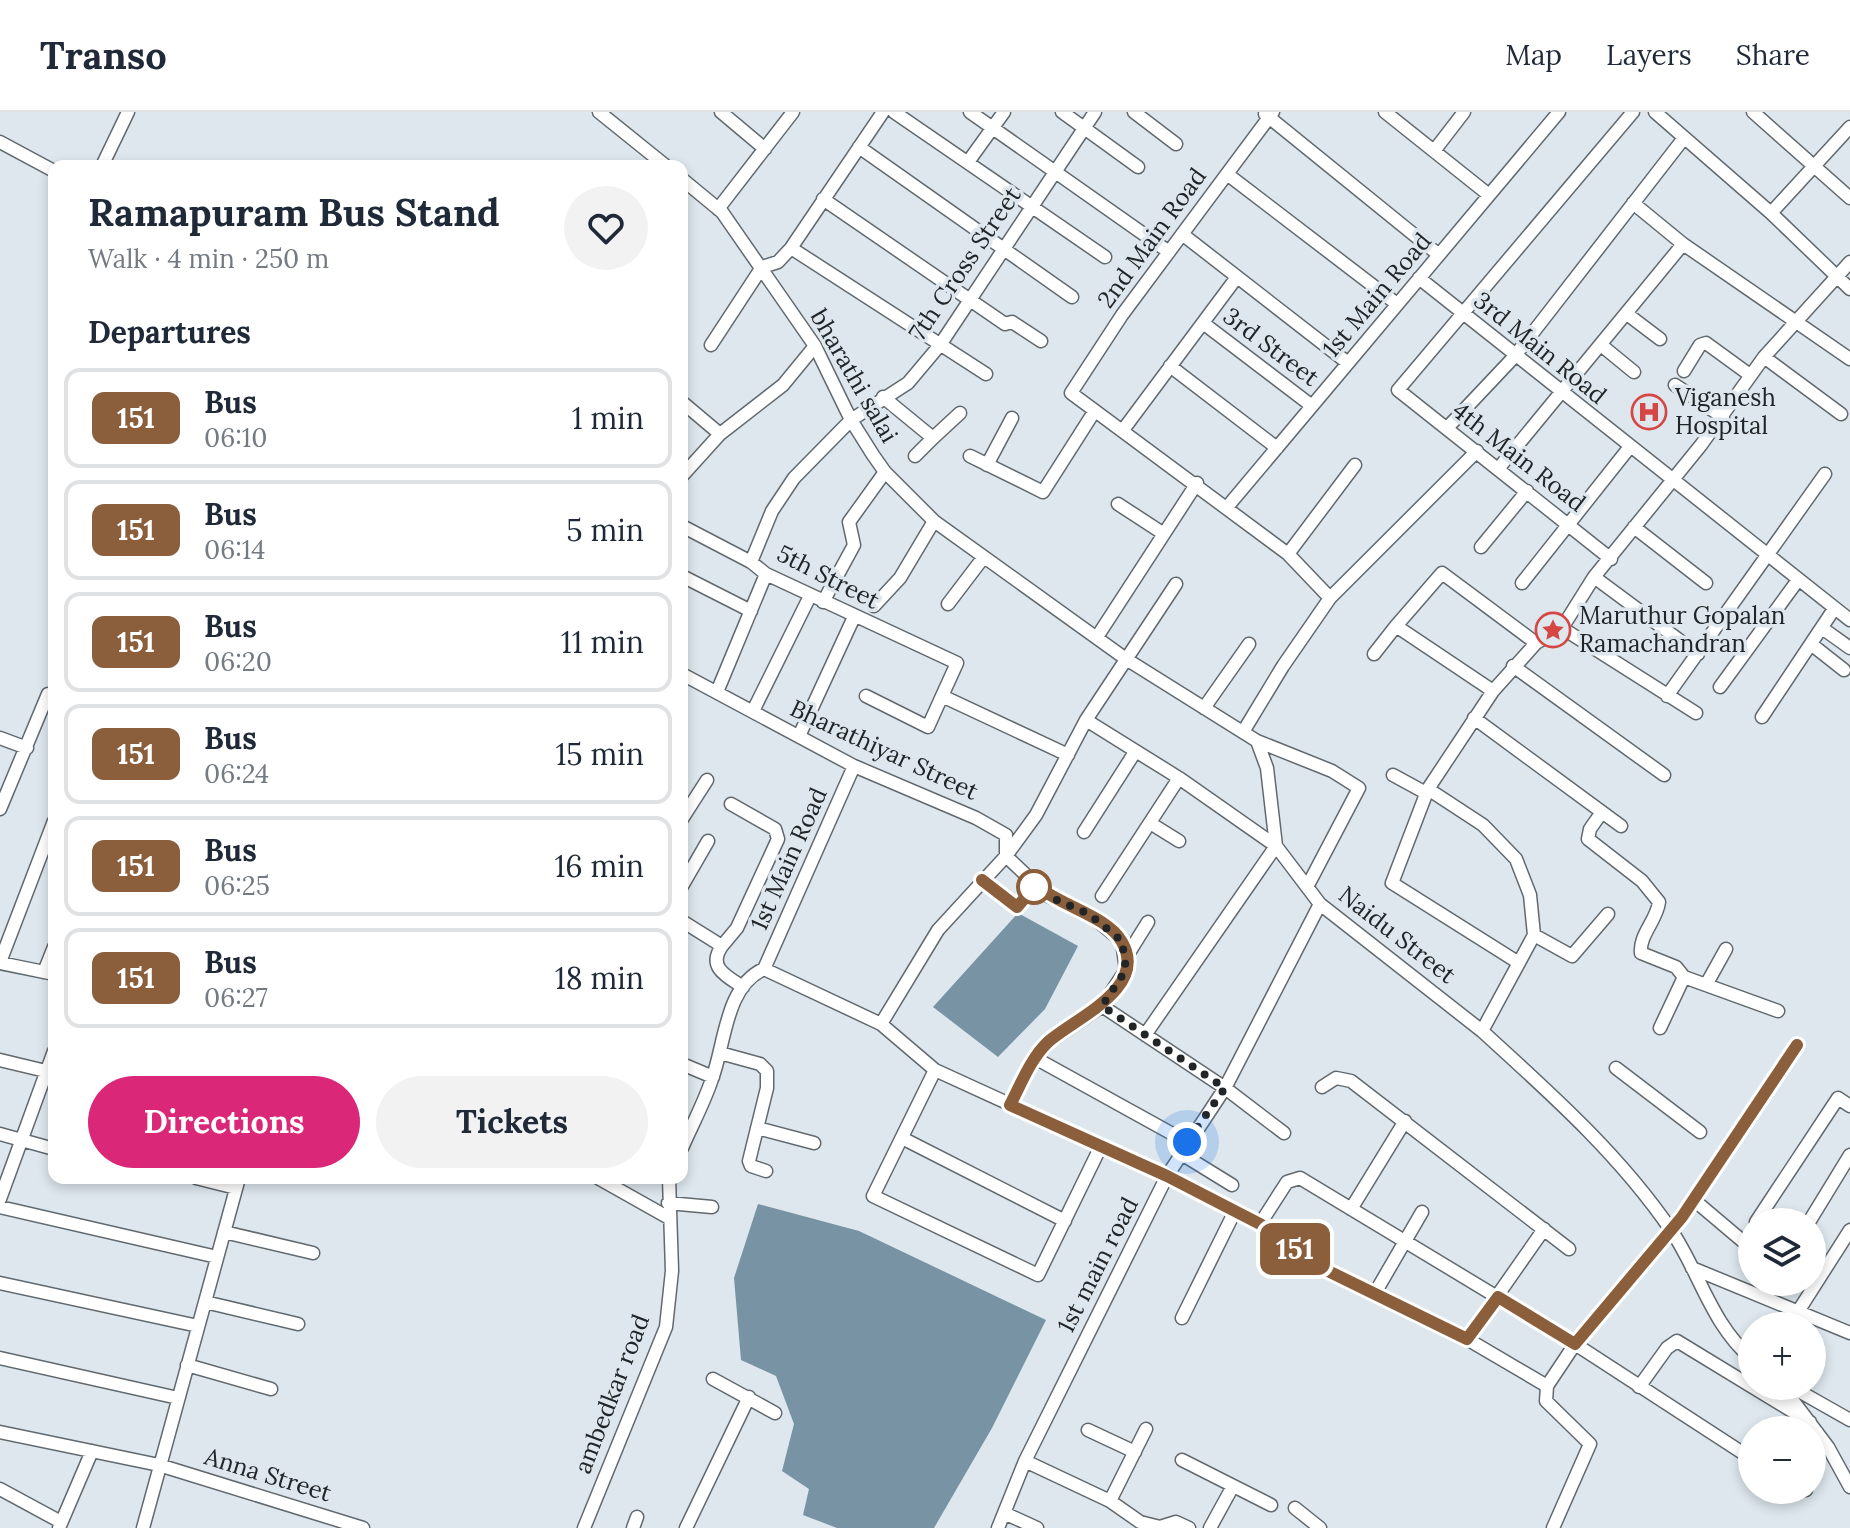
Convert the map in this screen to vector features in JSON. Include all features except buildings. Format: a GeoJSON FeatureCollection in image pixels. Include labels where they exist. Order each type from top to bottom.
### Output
{"type":"FeatureCollection","features":[{"type":"Feature","properties":{"kind":"street"},"geometry":{"type":"LineString","coordinates":[[105,160],[128,112]]}},
{"type":"Feature","properties":{"kind":"street"},"geometry":{"type":"LineString","coordinates":[[599,112],[659,160]]}},
{"type":"Feature","properties":{"kind":"street"},"geometry":{"type":"LineString","coordinates":[[721,112],[765,149]]}},
{"type":"Feature","properties":{"kind":"street"},"geometry":{"type":"LineString","coordinates":[[718,209],[793,112]]}},
{"type":"Feature","properties":{"kind":"street"},"geometry":{"type":"LineString","coordinates":[[711,345],[762,267],[778,262],[791,248],[883,112]]}},
{"type":"Feature","properties":{"kind":"street"},"geometry":{"type":"LineString","coordinates":[[894,112],[1105,257]]}},
{"type":"Feature","properties":{"kind":"street"},"geometry":{"type":"LineString","coordinates":[[970,112],[1169,252]]}},
{"type":"Feature","properties":{"kind":"street"},"geometry":{"type":"LineString","coordinates":[[968,162],[1004,112]]}},
{"type":"Feature","properties":{"kind":"street"},"geometry":{"type":"LineString","coordinates":[[1062,112],[1138,167]]}},
{"type":"Feature","properties":{"kind":"street","name":"7th Cross Street"},"geometry":{"type":"LineString","coordinates":[[751,562],[772,511],[794,478],[851,420],[908,383],[940,345],[1095,112]]}},
{"type":"Feature","properties":{"kind":"street"},"geometry":{"type":"LineString","coordinates":[[1134,112],[1176,144]]}},
{"type":"Feature","properties":{"kind":"street"},"geometry":{"type":"LineString","coordinates":[[1385,112],[1489,195]]}},
{"type":"Feature","properties":{"kind":"street"},"geometry":{"type":"LineString","coordinates":[[1434,151],[1464,112]]}},
{"type":"Feature","properties":{"kind":"street","name":"1st Main Road"},"geometry":{"type":"LineString","coordinates":[[1228,506],[1559,112]]}},
{"type":"Feature","properties":{"kind":"street"},"geometry":{"type":"LineString","coordinates":[[1464,315],[1633,112]]}},
{"type":"Feature","properties":{"kind":"street"},"geometry":{"type":"LineString","coordinates":[[1655,112],[1670,117],[1684,138],[1771,213],[1850,289]]}},
{"type":"Feature","properties":{"kind":"street"},"geometry":{"type":"LineString","coordinates":[[1268,114],[1439,255]]}},
{"type":"Feature","properties":{"kind":"street","name":"2nd Main Road"},"geometry":{"type":"LineString","coordinates":[[1094,412],[1071,393],[1268,114]]}},
{"type":"Feature","properties":{"kind":"street"},"geometry":{"type":"LineString","coordinates":[[1759,114],[1850,198]]}},
{"type":"Feature","properties":{"kind":"street"},"geometry":{"type":"LineString","coordinates":[[1771,213],[1850,127]]}},
{"type":"Feature","properties":{"kind":"street"},"geometry":{"type":"LineString","coordinates":[[1447,428],[1514,357],[1684,138]]}},
{"type":"Feature","properties":{"kind":"street"},"geometry":{"type":"LineString","coordinates":[[0,142],[48,168]]}},
{"type":"Feature","properties":{"kind":"street"},"geometry":{"type":"LineString","coordinates":[[859,147],[1004,246],[1072,297]]}},
{"type":"Feature","properties":{"kind":"street"},"geometry":{"type":"LineString","coordinates":[[1227,174],[1397,304]]}},
{"type":"Feature","properties":{"kind":"street","name":"bharathi salai"},"geometry":{"type":"LineString","coordinates":[[688,184],[718,209],[762,267],[815,346],[851,420],[885,472],[934,521],[1126,659]]}},
{"type":"Feature","properties":{"kind":"street"},"geometry":{"type":"LineString","coordinates":[[823,199],[1005,324],[1012,322],[1041,341]]}},
{"type":"Feature","properties":{"kind":"street"},"geometry":{"type":"LineString","coordinates":[[1633,203],[1683,244],[1792,322],[1850,359]]}},
{"type":"Feature","properties":{"kind":"street"},"geometry":{"type":"LineString","coordinates":[[1182,234],[1348,363]]}},
{"type":"Feature","properties":{"kind":"street"},"geometry":{"type":"LineString","coordinates":[[1498,469],[1683,244]]}},
{"type":"Feature","properties":{"kind":"street"},"geometry":{"type":"LineString","coordinates":[[791,248],[986,374]]}},
{"type":"Feature","properties":{"kind":"street"},"geometry":{"type":"LineString","coordinates":[[1519,963],[1392,883],[1427,791],[1493,691],[1536,643],[1562,628],[1594,577],[1723,417],[1764,357],[1792,322],[1850,262]]}},
{"type":"Feature","properties":{"kind":"street"},"geometry":{"type":"LineString","coordinates":[[1123,430],[1237,277]]}},
{"type":"Feature","properties":{"kind":"street","name":"3rd Main Road"},"geometry":{"type":"LineString","coordinates":[[1419,278],[1514,357],[1850,620]]}},
{"type":"Feature","properties":{"kind":"street"},"geometry":{"type":"LineString","coordinates":[[1627,314],[1660,339]]}},
{"type":"Feature","properties":{"kind":"street","name":"4th Main Road"},"geometry":{"type":"LineString","coordinates":[[1464,315],[1398,390],[1611,559]]}},
{"type":"Feature","properties":{"kind":"street","name":"3rd Street"},"geometry":{"type":"LineString","coordinates":[[1203,323],[1312,406]]}},
{"type":"Feature","properties":{"kind":"street"},"geometry":{"type":"LineString","coordinates":[[1684,371],[1700,345],[1706,343],[1750,375]]}},
{"type":"Feature","properties":{"kind":"street"},"geometry":{"type":"LineString","coordinates":[[1601,345],[1634,372]]}},
{"type":"Feature","properties":{"kind":"street"},"geometry":{"type":"LineString","coordinates":[[688,469],[720,434],[783,385],[815,346]]}},
{"type":"Feature","properties":{"kind":"street"},"geometry":{"type":"LineString","coordinates":[[1764,357],[1841,414]]}},
{"type":"Feature","properties":{"kind":"street"},"geometry":{"type":"LineString","coordinates":[[1170,366],[1277,448]]}},
{"type":"Feature","properties":{"kind":"street"},"geometry":{"type":"LineString","coordinates":[[1675,385],[1723,417]]}},
{"type":"Feature","properties":{"kind":"street"},"geometry":{"type":"LineString","coordinates":[[883,397],[933,438]]}},
{"type":"Feature","properties":{"kind":"street"},"geometry":{"type":"LineString","coordinates":[[688,407],[720,434]]}},
{"type":"Feature","properties":{"kind":"street"},"geometry":{"type":"LineString","coordinates":[[970,456],[1043,492],[1094,412],[1228,506],[1288,554],[1330,598]]}},
{"type":"Feature","properties":{"kind":"street"},"geometry":{"type":"LineString","coordinates":[[915,456],[960,413]]}},
{"type":"Feature","properties":{"kind":"street"},"geometry":{"type":"LineString","coordinates":[[987,465],[1012,418]]}},
{"type":"Feature","properties":{"kind":"street"},"geometry":{"type":"LineString","coordinates":[[1522,583],[1629,448]]}},
{"type":"Feature","properties":{"kind":"street"},"geometry":{"type":"LineString","coordinates":[[1243,732],[1330,598],[1477,451]]}},
{"type":"Feature","properties":{"kind":"street"},"geometry":{"type":"LineString","coordinates":[[1288,554],[1355,465]]}},
{"type":"Feature","properties":{"kind":"street"},"geometry":{"type":"LineString","coordinates":[[823,602],[854,545],[849,522],[885,472]]}},
{"type":"Feature","properties":{"kind":"street"},"geometry":{"type":"LineString","coordinates":[[1667,696],[1825,474]]}},
{"type":"Feature","properties":{"kind":"street"},"geometry":{"type":"LineString","coordinates":[[1097,637],[1197,483]]}},
{"type":"Feature","properties":{"kind":"street"},"geometry":{"type":"LineString","coordinates":[[1481,547],[1527,491]]}},
{"type":"Feature","properties":{"kind":"street"},"geometry":{"type":"LineString","coordinates":[[1118,504],[1164,534]]}},
{"type":"Feature","properties":{"kind":"street"},"geometry":{"type":"LineString","coordinates":[[874,606],[900,578],[934,521]]}},
{"type":"Feature","properties":{"kind":"street"},"geometry":{"type":"LineString","coordinates":[[1634,527],[1706,583]]}},
{"type":"Feature","properties":{"kind":"street","name":"5th Street"},"geometry":{"type":"LineString","coordinates":[[688,529],[810,596],[957,663],[942,696]]}},
{"type":"Feature","properties":{"kind":"street"},"geometry":{"type":"LineString","coordinates":[[948,604],[983,558]]}},
{"type":"Feature","properties":{"kind":"street"},"geometry":{"type":"LineString","coordinates":[[1374,654],[1442,573],[1536,643]]}},
{"type":"Feature","properties":{"kind":"street"},"geometry":{"type":"LineString","coordinates":[[717,692],[766,574]]}},
{"type":"Feature","properties":{"kind":"street"},"geometry":{"type":"LineString","coordinates":[[1594,577],[1698,654]]}},
{"type":"Feature","properties":{"kind":"street"},"geometry":{"type":"LineString","coordinates":[[688,579],[751,611]]}},
{"type":"Feature","properties":{"kind":"street"},"geometry":{"type":"LineString","coordinates":[[1720,687],[1798,580]]}},
{"type":"Feature","properties":{"kind":"street"},"geometry":{"type":"LineString","coordinates":[[881,1024],[938,930],[1006,856],[1036,815],[1086,720],[1176,584]]}},
{"type":"Feature","properties":{"kind":"street"},"geometry":{"type":"LineString","coordinates":[[753,711],[810,596]]}},
{"type":"Feature","properties":{"kind":"street"},"geometry":{"type":"LineString","coordinates":[[1762,717],[1834,609]]}},
{"type":"Feature","properties":{"kind":"street"},"geometry":{"type":"LineString","coordinates":[[799,736],[854,617]]}},
{"type":"Feature","properties":{"kind":"street"},"geometry":{"type":"LineString","coordinates":[[1396,626],[1493,691]]}},
{"type":"Feature","properties":{"kind":"street"},"geometry":{"type":"LineString","coordinates":[[1562,628],[1696,713]]}},
{"type":"Feature","properties":{"kind":"street"},"geometry":{"type":"LineString","coordinates":[[1822,628],[1850,648]]}},
{"type":"Feature","properties":{"kind":"street"},"geometry":{"type":"LineString","coordinates":[[1204,708],[1249,644]]}},
{"type":"Feature","properties":{"kind":"street"},"geometry":{"type":"LineString","coordinates":[[1811,644],[1844,670]]}},
{"type":"Feature","properties":{"kind":"street"},"geometry":{"type":"LineString","coordinates":[[1126,659],[1257,741],[1332,771],[1359,788],[1307,887]]}},
{"type":"Feature","properties":{"kind":"street"},"geometry":{"type":"LineString","coordinates":[[1513,666],[1664,775]]}},
{"type":"Feature","properties":{"kind":"street","name":"Bharathiyar Street"},"geometry":{"type":"LineString","coordinates":[[688,677],[854,766],[976,818],[1006,835],[1006,856]]}},
{"type":"Feature","properties":{"kind":"street"},"geometry":{"type":"LineString","coordinates":[[0,809],[48,694]]}},
{"type":"Feature","properties":{"kind":"street"},"geometry":{"type":"LineString","coordinates":[[866,696],[928,727],[942,696],[1068,755]]}},
{"type":"Feature","properties":{"kind":"street"},"geometry":{"type":"LineString","coordinates":[[1474,718],[1621,826]]}},
{"type":"Feature","properties":{"kind":"street"},"geometry":{"type":"LineString","coordinates":[[1086,720],[1179,778],[1276,846]]}},
{"type":"Feature","properties":{"kind":"street"},"geometry":{"type":"LineString","coordinates":[[0,738],[27,748]]}},
{"type":"Feature","properties":{"kind":"street"},"geometry":{"type":"LineString","coordinates":[[1145,1035],[1276,846],[1267,768],[1257,741]]}},
{"type":"Feature","properties":{"kind":"street"},"geometry":{"type":"LineString","coordinates":[[1084,832],[1135,752]]}},
{"type":"Feature","properties":{"kind":"street","name":"1st Main Road"},"geometry":{"type":"LineString","coordinates":[[764,969],[854,766]]}},
{"type":"Feature","properties":{"kind":"street"},"geometry":{"type":"LineString","coordinates":[[1393,775],[1427,791],[1483,825],[1516,859],[1530,895],[1534,935],[1482,1031]]}},
{"type":"Feature","properties":{"kind":"street"},"geometry":{"type":"LineString","coordinates":[[1102,896],[1179,778]]}},
{"type":"Feature","properties":{"kind":"street"},"geometry":{"type":"LineString","coordinates":[[688,810],[707,780]]}},
{"type":"Feature","properties":{"kind":"street"},"geometry":{"type":"LineString","coordinates":[[731,804],[775,829],[778,839],[737,928],[716,954],[719,971],[743,987]]}},
{"type":"Feature","properties":{"kind":"street"},"geometry":{"type":"LineString","coordinates":[[1602,812],[1590,829],[1588,839],[1642,881],[1659,902],[1641,943],[1641,953],[1676,967],[1684,977],[1778,1011]]}},
{"type":"Feature","properties":{"kind":"street"},"geometry":{"type":"LineString","coordinates":[[1150,823],[1179,841]]}},
{"type":"Feature","properties":{"kind":"street"},"geometry":{"type":"LineString","coordinates":[[48,837],[0,962],[48,973]]}},
{"type":"Feature","properties":{"kind":"street"},"geometry":{"type":"LineString","coordinates":[[688,876],[708,841]]}},
{"type":"Feature","properties":{"kind":"street","name":"Naidu Street"},"geometry":{"type":"LineString","coordinates":[[1276,846],[1320,904],[1482,1031],[1590,1130],[1671,1231],[1716,1318],[1738,1343]]}},
{"type":"Feature","properties":{"kind":"street"},"geometry":{"type":"LineString","coordinates":[[1006,856],[1048,896],[1089,914],[1122,941],[1125,959],[1122,980],[1102,1006],[1049,1042],[1035,1058],[1010,1105]]}},
{"type":"Feature","properties":{"kind":"street"},"geometry":{"type":"LineString","coordinates":[[982,880],[1017,907],[1036,885]]}},
{"type":"Feature","properties":{"kind":"street","name":"1st main road"},"geometry":{"type":"LineString","coordinates":[[998,1528],[1025,1461],[1167,1176],[1225,1088],[1320,904]]}},
{"type":"Feature","properties":{"kind":"street"},"geometry":{"type":"LineString","coordinates":[[1534,935],[1572,956],[1608,914]]}},
{"type":"Feature","properties":{"kind":"street"},"geometry":{"type":"LineString","coordinates":[[1125,959],[1148,922]]}},
{"type":"Feature","properties":{"kind":"street"},"geometry":{"type":"LineString","coordinates":[[688,925],[722,946]]}},
{"type":"Feature","properties":{"kind":"street"},"geometry":{"type":"LineString","coordinates":[[1706,985],[1726,949]]}},
{"type":"Feature","properties":{"kind":"street"},"geometry":{"type":"LineString","coordinates":[[688,1134],[713,1077],[730,1015],[752,974],[764,969],[881,1024],[935,1070],[1167,1176],[1235,1211],[1260,1224],[1320,1267],[1467,1339],[1547,1386]]}},
{"type":"Feature","properties":{"kind":"street"},"geometry":{"type":"LineString","coordinates":[[1660,1028],[1684,977]]}},
{"type":"Feature","properties":{"kind":"street"},"geometry":{"type":"LineString","coordinates":[[1102,1006],[1225,1088],[1284,1133]]}},
{"type":"Feature","properties":{"kind":"street"},"geometry":{"type":"LineString","coordinates":[[1553,1528],[1590,1444],[1586,1436],[1557,1415],[1546,1401],[1547,1386],[1575,1344],[1694,1200],[1797,1045]]}},
{"type":"Feature","properties":{"kind":"street"},"geometry":{"type":"LineString","coordinates":[[720,1053],[760,1064],[767,1071],[767,1088],[749,1164],[766,1171]]}},
{"type":"Feature","properties":{"kind":"street"},"geometry":{"type":"LineString","coordinates":[[1035,1058],[1184,1148],[1232,1185]]}},
{"type":"Feature","properties":{"kind":"street"},"geometry":{"type":"LineString","coordinates":[[0,1060],[48,1072]]}},
{"type":"Feature","properties":{"kind":"street"},"geometry":{"type":"LineString","coordinates":[[688,1067],[713,1077]]}},
{"type":"Feature","properties":{"kind":"street"},"geometry":{"type":"LineString","coordinates":[[1616,1068],[1700,1132]]}},
{"type":"Feature","properties":{"kind":"street"},"geometry":{"type":"LineString","coordinates":[[935,1070],[873,1196],[1038,1275],[1101,1146]]}},
{"type":"Feature","properties":{"kind":"street"},"geometry":{"type":"LineString","coordinates":[[0,1199],[48,1077]]}},
{"type":"Feature","properties":{"kind":"street"},"geometry":{"type":"LineString","coordinates":[[1322,1087],[1330,1080],[1344,1077],[1569,1249]]}},
{"type":"Feature","properties":{"kind":"street"},"geometry":{"type":"LineString","coordinates":[[1765,1208],[1838,1098],[1850,1106]]}},
{"type":"Feature","properties":{"kind":"street"},"geometry":{"type":"LineString","coordinates":[[1351,1209],[1405,1121]]}},
{"type":"Feature","properties":{"kind":"street"},"geometry":{"type":"LineString","coordinates":[[757,1128],[814,1143]]}},
{"type":"Feature","properties":{"kind":"street"},"geometry":{"type":"LineString","coordinates":[[0,1134],[48,1147]]}},
{"type":"Feature","properties":{"kind":"street"},"geometry":{"type":"LineString","coordinates":[[902,1138],[1065,1221]]}},
{"type":"Feature","properties":{"kind":"street"},"geometry":{"type":"LineString","coordinates":[[1818,1208],[1850,1155]]}},
{"type":"Feature","properties":{"kind":"street"},"geometry":{"type":"LineString","coordinates":[[1260,1224],[1290,1178],[1300,1178],[1575,1344],[1738,1450]]}},
{"type":"Feature","properties":{"kind":"street"},"geometry":{"type":"LineString","coordinates":[[143,1528],[238,1184]]}},
{"type":"Feature","properties":{"kind":"street"},"geometry":{"type":"LineString","coordinates":[[609,1184],[669,1218]]}},
{"type":"Feature","properties":{"kind":"street","name":"ambedkar road"},"geometry":{"type":"LineString","coordinates":[[584,1528],[666,1327],[672,1271],[669,1184]]}},
{"type":"Feature","properties":{"kind":"street"},"geometry":{"type":"LineString","coordinates":[[1694,1200],[1738,1237]]}},
{"type":"Feature","properties":{"kind":"street"},"geometry":{"type":"LineString","coordinates":[[668,1203],[712,1207]]}},
{"type":"Feature","properties":{"kind":"street"},"geometry":{"type":"LineString","coordinates":[[0,1207],[217,1257]]}},
{"type":"Feature","properties":{"kind":"street"},"geometry":{"type":"LineString","coordinates":[[1182,1318],[1235,1211]]}},
{"type":"Feature","properties":{"kind":"street"},"geometry":{"type":"LineString","coordinates":[[1375,1293],[1422,1212]]}},
{"type":"Feature","properties":{"kind":"street"},"geometry":{"type":"LineString","coordinates":[[1467,1339],[1544,1229]]}},
{"type":"Feature","properties":{"kind":"street"},"geometry":{"type":"LineString","coordinates":[[1799,1310],[1845,1247],[1850,1230]]}},
{"type":"Feature","properties":{"kind":"street"},"geometry":{"type":"LineString","coordinates":[[224,1232],[313,1253]]}},
{"type":"Feature","properties":{"kind":"street"},"geometry":{"type":"LineString","coordinates":[[1692,1268],[1850,1333]]}},
{"type":"Feature","properties":{"kind":"street"},"geometry":{"type":"LineString","coordinates":[[0,1283],[198,1326]]}},
{"type":"Feature","properties":{"kind":"street"},"geometry":{"type":"LineString","coordinates":[[205,1302],[298,1324]]}},
{"type":"Feature","properties":{"kind":"street"},"geometry":{"type":"LineString","coordinates":[[1639,1387],[1667,1348],[1677,1341],[1796,1416]]}},
{"type":"Feature","properties":{"kind":"street"},"geometry":{"type":"LineString","coordinates":[[0,1358],[178,1398]]}},
{"type":"Feature","properties":{"kind":"street"},"geometry":{"type":"LineString","coordinates":[[187,1365],[271,1389]]}},
{"type":"Feature","properties":{"kind":"street"},"geometry":{"type":"LineString","coordinates":[[713,1379],[775,1413]]}},
{"type":"Feature","properties":{"kind":"street"},"geometry":{"type":"LineString","coordinates":[[686,1528],[749,1397]]}},
{"type":"Feature","properties":{"kind":"street"},"geometry":{"type":"LineString","coordinates":[[1793,1400],[1805,1416]]}},
{"type":"Feature","properties":{"kind":"street"},"geometry":{"type":"LineString","coordinates":[[1815,1400],[1850,1420]]}},
{"type":"Feature","properties":{"kind":"street"},"geometry":{"type":"LineString","coordinates":[[1110,1501],[1146,1429]]}},
{"type":"Feature","properties":{"kind":"street"},"geometry":{"type":"LineString","coordinates":[[1088,1430],[1135,1452]]}},
{"type":"Feature","properties":{"kind":"street","name":"Anna Street"},"geometry":{"type":"LineString","coordinates":[[0,1432],[159,1465],[363,1528]]}},
{"type":"Feature","properties":{"kind":"street"},"geometry":{"type":"LineString","coordinates":[[1826,1447],[1850,1487]]}},
{"type":"Feature","properties":{"kind":"street"},"geometry":{"type":"LineString","coordinates":[[0,1489],[60,1525],[92,1451]]}},
{"type":"Feature","properties":{"kind":"street"},"geometry":{"type":"LineString","coordinates":[[1182,1460],[1271,1505]]}},
{"type":"Feature","properties":{"kind":"street"},"geometry":{"type":"LineString","coordinates":[[1025,1461],[1110,1501],[1151,1527],[1169,1525],[1189,1528]]}},
{"type":"Feature","properties":{"kind":"street"},"geometry":{"type":"LineString","coordinates":[[1210,1528],[1233,1486]]}},
{"type":"Feature","properties":{"kind":"street"},"geometry":{"type":"LineString","coordinates":[[1295,1508],[1320,1528]]}},
{"type":"Feature","properties":{"kind":"street"},"geometry":{"type":"LineString","coordinates":[[1004,1513],[1037,1528]]}},
{"type":"Feature","properties":{"kind":"water"},"geometry":{"type":"Polygon","coordinates":[[[1018,913],[1078,946],[1045,1009],[998,1057],[933,1007],[1018,913]]]}},
{"type":"Feature","properties":{"kind":"water"},"geometry":{"type":"Polygon","coordinates":[[[758,1204],[859,1231],[1046,1320],[992,1428],[934,1528],[837,1528],[803,1515],[809,1489],[782,1471],[794,1424],[776,1376],[741,1360],[734,1278],[758,1204]]]}},
{"type":"Feature","properties":{"kind":"bus line","name":"151"},"geometry":{"type":"LineString","coordinates":[[982,880],[1017,907],[1036,885],[1048,896],[1089,914],[1122,941],[1124,950],[1126,970],[1122,980],[1102,1006],[1049,1042],[1035,1058],[1010,1105],[1167,1176],[1260,1224],[1320,1267],[1467,1339],[1498,1297],[1575,1344],[1682,1217],[1797,1045]]}},
{"type":"Feature","properties":{"kind":"place","name":"Viganesh Hospital"},"geometry":{"type":"Point","coordinates":[1649,412]}},
{"type":"Feature","properties":{"kind":"place","name":"Maruthur Gopalan Ramachandran"},"geometry":{"type":"Point","coordinates":[1553,630]}},
{"type":"Feature","properties":{"kind":"route"},"geometry":{"type":"LineString","coordinates":[[1034,887],[1036,885],[1048,896],[1089,914],[1122,941],[1126,970],[1102,1006],[1225,1088],[1187,1142]]}}]}
